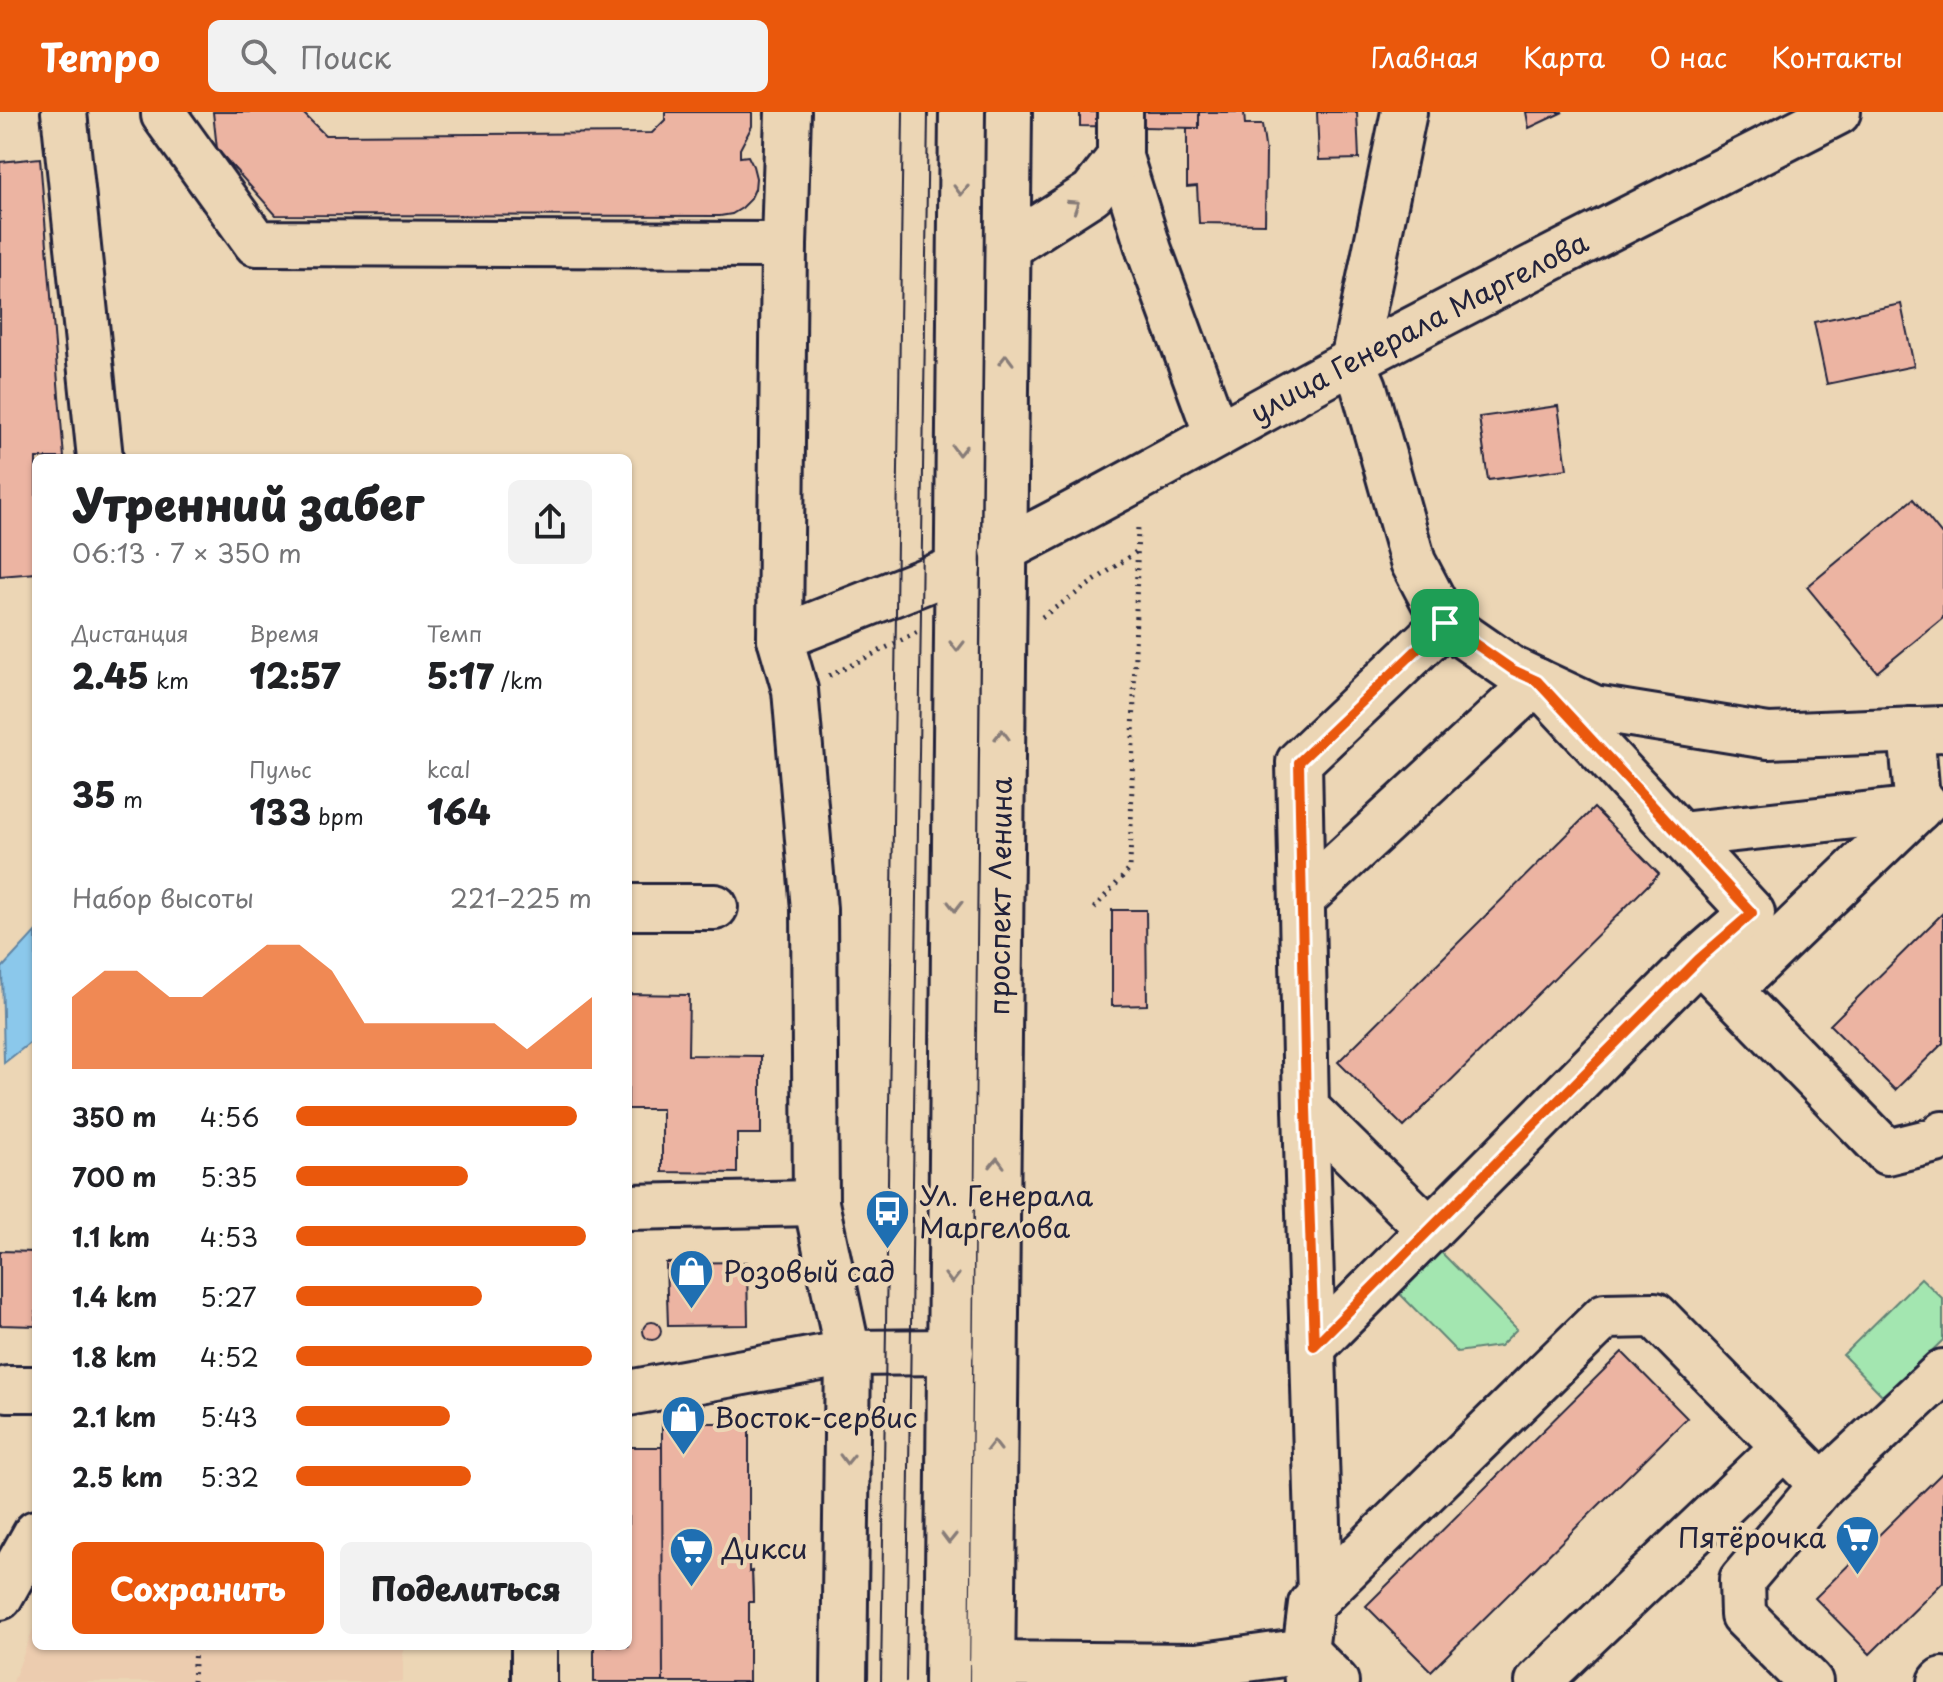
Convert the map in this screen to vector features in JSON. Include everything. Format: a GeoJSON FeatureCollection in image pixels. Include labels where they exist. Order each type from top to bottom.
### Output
{"type":"FeatureCollection","features":[{"type":"Feature","properties":{"kind":"main road"},"geometry":{"type":"LineString","coordinates":[[64,112],[100,454]]}},
{"type":"Feature","properties":{"kind":"main road"},"geometry":{"type":"LineString","coordinates":[[164,112],[256,243],[784,245]]}},
{"type":"Feature","properties":{"kind":"main road"},"geometry":{"type":"LineString","coordinates":[[788,112],[780,638],[795,690],[814,909],[816,1203],[848,1353],[844,1682]]}},
{"type":"Feature","properties":{"kind":"main road","name":"проспект Ленина"},"geometry":{"type":"LineString","coordinates":[[947,1682],[962,112]]}},
{"type":"Feature","properties":{"kind":"main road","name":"проспект Ленина"},"geometry":{"type":"LineString","coordinates":[[992,1673],[1009,112]]}},
{"type":"Feature","properties":{"kind":"main road"},"geometry":{"type":"LineString","coordinates":[[1120,112],[1120,157],[1149,250],[1217,435]]}},
{"type":"Feature","properties":{"kind":"main road"},"geometry":{"type":"LineString","coordinates":[[1404,112],[1353,361],[1364,387],[1413,562],[1445,623],[1513,670],[1594,708],[1768,736],[1927,730],[1930,798],[1730,990]]}},
{"type":"Feature","properties":{"kind":"main road","name":"улица Генерала Маргелова"},"geometry":{"type":"LineString","coordinates":[[780,638],[1003,550],[1084,510],[1353,361],[1838,112]]}},
{"type":"Feature","properties":{"kind":"main road"},"geometry":{"type":"LineString","coordinates":[[1008,247],[1092,193],[1120,157]]}},
{"type":"Feature","properties":{"kind":"main road"},"geometry":{"type":"LineString","coordinates":[[1320,1595],[1299,762],[1445,623]]}},
{"type":"Feature","properties":{"kind":"main road"},"geometry":{"type":"LineString","coordinates":[[1314,1346],[1699,959],[1752,913],[1537,681]]}},
{"type":"Feature","properties":{"kind":"main road"},"geometry":{"type":"LineString","coordinates":[[1302,899],[1537,681]]}},
{"type":"Feature","properties":{"kind":"main road"},"geometry":{"type":"LineString","coordinates":[[1680,835],[1930,798]]}},
{"type":"Feature","properties":{"kind":"main road"},"geometry":{"type":"LineString","coordinates":[[632,907],[715,907]]}},
{"type":"Feature","properties":{"kind":"main road"},"geometry":{"type":"LineString","coordinates":[[1699,959],[1887,1152],[1936,1140],[1943,1134]]}},
{"type":"Feature","properties":{"kind":"main road"},"geometry":{"type":"LineString","coordinates":[[1306,1108],[1430,1230]]}},
{"type":"Feature","properties":{"kind":"main road"},"geometry":{"type":"LineString","coordinates":[[632,1207],[816,1203]]}},
{"type":"Feature","properties":{"kind":"main road"},"geometry":{"type":"LineString","coordinates":[[1306,1666],[1311,1604],[1605,1316],[1655,1315],[1822,1485]]}},
{"type":"Feature","properties":{"kind":"main road"},"geometry":{"type":"LineString","coordinates":[[632,1392],[848,1353],[995,1353]]}},
{"type":"Feature","properties":{"kind":"main road"},"geometry":{"type":"LineString","coordinates":[[1810,1682],[1743,1615],[1742,1580],[1822,1485],[1943,1372]]}},
{"type":"Feature","properties":{"kind":"main road"},"geometry":{"type":"LineString","coordinates":[[1538,1682],[1784,1447]]}},
{"type":"Feature","properties":{"kind":"main road"},"geometry":{"type":"LineString","coordinates":[[0,1597],[32,1540]]}},
{"type":"Feature","properties":{"kind":"main road"},"geometry":{"type":"LineString","coordinates":[[534,1650],[534,1682]]}},
{"type":"Feature","properties":{"kind":"main road"},"geometry":{"type":"LineString","coordinates":[[992,1673],[1197,1666],[1306,1666],[1336,1682]]}},
{"type":"Feature","properties":{"kind":"path"},"geometry":{"type":"LineString","coordinates":[[1094,908],[1130,869],[1138,522]]}},
{"type":"Feature","properties":{"kind":"path"},"geometry":{"type":"LineString","coordinates":[[1038,621],[1137,551]]}},
{"type":"Feature","properties":{"kind":"path"},"geometry":{"type":"LineString","coordinates":[[827,677],[921,630]]}},
{"type":"Feature","properties":{"kind":"path"},"geometry":{"type":"LineString","coordinates":[[193,1682],[195,1650]]}},
{"type":"Feature","properties":{"kind":"shaded area"},"geometry":{"type":"Polygon","coordinates":[[[32,1632],[32,1650],[403,1650],[403,1682],[13,1682],[32,1632]]]}},
{"type":"Feature","properties":{"kind":"green space"},"geometry":{"type":"Polygon","coordinates":[[[1435,1246],[1517,1329],[1500,1346],[1457,1352],[1393,1287],[1435,1246]]]}},
{"type":"Feature","properties":{"kind":"green space"},"geometry":{"type":"Polygon","coordinates":[[[1921,1278],[1943,1299],[1943,1340],[1884,1397],[1843,1355],[1921,1278]]]}},
{"type":"Feature","properties":{"kind":"water"},"geometry":{"type":"Polygon","coordinates":[[[32,935],[32,1041],[4,1063],[2,968],[32,935]]]}},
{"type":"Feature","properties":{"kind":"building"},"geometry":{"type":"Polygon","coordinates":[[[213,112],[302,112],[325,135],[652,133],[665,120],[665,112],[752,112],[752,126],[740,149],[740,157],[748,156],[753,166],[755,189],[742,208],[720,216],[276,215],[217,149],[213,112]]]}},
{"type":"Feature","properties":{"kind":"building"},"geometry":{"type":"Polygon","coordinates":[[[1080,112],[1199,112],[1199,128],[1080,126],[1080,112]]]}},
{"type":"Feature","properties":{"kind":"building"},"geometry":{"type":"Polygon","coordinates":[[[1199,112],[1244,112],[1245,125],[1262,125],[1266,153],[1265,224],[1199,223],[1197,186],[1187,187],[1187,128],[1199,128],[1199,112]]]}},
{"type":"Feature","properties":{"kind":"building"},"geometry":{"type":"Polygon","coordinates":[[[1317,112],[1357,112],[1359,159],[1319,160],[1317,112]]]}},
{"type":"Feature","properties":{"kind":"building"},"geometry":{"type":"Polygon","coordinates":[[[1526,112],[1563,112],[1529,128],[1526,112]]]}},
{"type":"Feature","properties":{"kind":"building"},"geometry":{"type":"Polygon","coordinates":[[[40,158],[64,454],[32,454],[32,573],[0,576],[0,162],[40,158]]]}},
{"type":"Feature","properties":{"kind":"building"},"geometry":{"type":"Polygon","coordinates":[[[1901,304],[1914,366],[1827,384],[1814,322],[1901,304]]]}},
{"type":"Feature","properties":{"kind":"building"},"geometry":{"type":"Polygon","coordinates":[[[1558,406],[1567,469],[1488,480],[1479,417],[1558,406]]]}},
{"type":"Feature","properties":{"kind":"building"},"geometry":{"type":"Polygon","coordinates":[[[1913,499],[1943,536],[1943,618],[1877,672],[1807,587],[1913,499]]]}},
{"type":"Feature","properties":{"kind":"building"},"geometry":{"type":"Polygon","coordinates":[[[1594,808],[1659,874],[1404,1127],[1338,1062],[1594,808]]]}},
{"type":"Feature","properties":{"kind":"building"},"geometry":{"type":"Polygon","coordinates":[[[1112,910],[1146,910],[1147,1005],[1112,1006],[1112,910]]]}},
{"type":"Feature","properties":{"kind":"building"},"geometry":{"type":"Polygon","coordinates":[[[1943,913],[1943,1043],[1895,1090],[1830,1025],[1943,913]]]}},
{"type":"Feature","properties":{"kind":"building"},"geometry":{"type":"Polygon","coordinates":[[[632,994],[689,995],[688,1055],[761,1056],[761,1134],[737,1134],[737,1173],[662,1172],[662,1109],[632,1109],[632,994]]]}},
{"type":"Feature","properties":{"kind":"building"},"geometry":{"type":"Polygon","coordinates":[[[0,1251],[32,1252],[32,1326],[0,1325],[0,1251]]]}},
{"type":"Feature","properties":{"kind":"building"},"geometry":{"type":"Polygon","coordinates":[[[747,1262],[748,1325],[668,1326],[666,1263],[747,1262]]]}},
{"type":"Feature","properties":{"kind":"building"},"geometry":{"type":"Polygon","coordinates":[[[648,1322],[656,1322],[661,1331],[659,1338],[648,1340],[643,1335],[643,1327],[648,1322]]]}},
{"type":"Feature","properties":{"kind":"building"},"geometry":{"type":"Polygon","coordinates":[[[1622,1352],[1687,1418],[1431,1671],[1366,1606],[1622,1352]]]}},
{"type":"Feature","properties":{"kind":"building"},"geometry":{"type":"Polygon","coordinates":[[[662,1423],[749,1423],[749,1572],[752,1571],[753,1602],[749,1602],[749,1682],[663,1682],[662,1423]]]}},
{"type":"Feature","properties":{"kind":"building"},"geometry":{"type":"Polygon","coordinates":[[[662,1423],[749,1423],[749,1572],[752,1571],[753,1602],[749,1602],[749,1682],[594,1682],[594,1650],[632,1650],[632,1447],[662,1447],[662,1423]]]}},
{"type":"Feature","properties":{"kind":"building"},"geometry":{"type":"Polygon","coordinates":[[[632,1447],[662,1447],[663,1682],[594,1682],[594,1650],[632,1650],[632,1447]]]}},
{"type":"Feature","properties":{"kind":"building"},"geometry":{"type":"Polygon","coordinates":[[[1943,1472],[1943,1582],[1870,1654],[1815,1598],[1943,1472]]]}},
{"type":"Feature","properties":{"kind":"tram line"},"geometry":{"type":"LineString","coordinates":[[881,1682],[903,112]]}},
{"type":"Feature","properties":{"kind":"tram line"},"geometry":{"type":"LineString","coordinates":[[906,1682],[928,112]]}},
{"type":"Feature","properties":{"kind":"place","name":"Ул. Генерала Маргелова"},"geometry":{"type":"Point","coordinates":[888,1251]}},
{"type":"Feature","properties":{"kind":"place","name":"Розовый сад"},"geometry":{"type":"Point","coordinates":[692,1311]}},
{"type":"Feature","properties":{"kind":"place","name":"Восток-сервис"},"geometry":{"type":"Point","coordinates":[683,1457]}},
{"type":"Feature","properties":{"kind":"place","name":"Пятёрочка"},"geometry":{"type":"Point","coordinates":[1857,1577]}},
{"type":"Feature","properties":{"kind":"place","name":"Дикси"},"geometry":{"type":"Point","coordinates":[691,1588]}},
{"type":"Feature","properties":{"kind":"route"},"geometry":{"type":"LineString","coordinates":[[1445,623],[1513,670],[1537,681],[1752,913],[1699,959],[1314,1346],[1299,762],[1445,623]]}}]}
